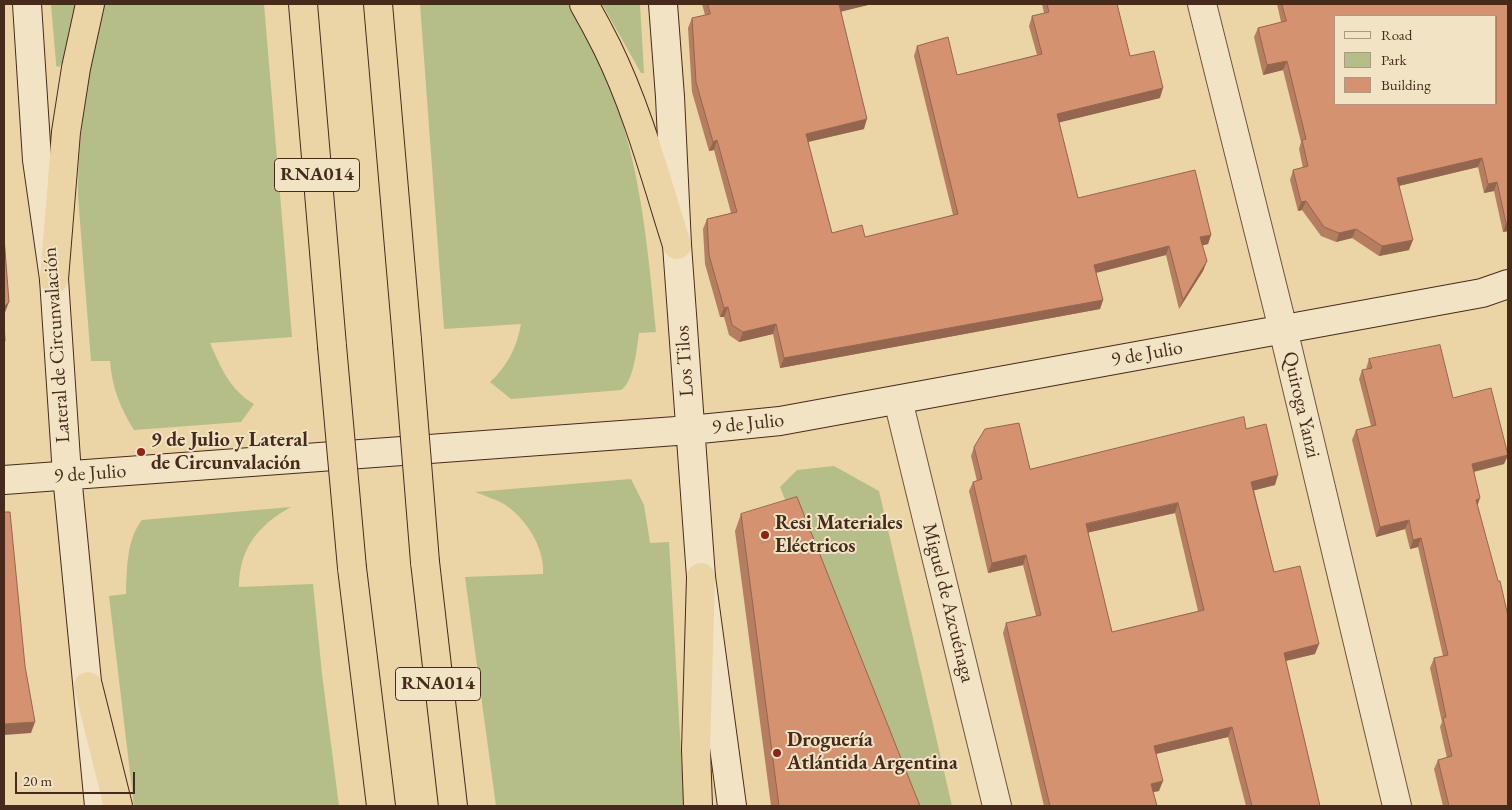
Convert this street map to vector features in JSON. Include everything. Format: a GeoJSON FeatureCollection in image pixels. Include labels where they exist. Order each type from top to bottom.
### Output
{"type":"FeatureCollection","features":[{"type":"Feature","properties":{"kind":"highway"},"geometry":{"type":"LineString","coordinates":[[54,279],[66,132],[76,68],[90,4]]}},
{"type":"Feature","properties":{"kind":"highway","name":"RNA014"},"geometry":{"type":"LineString","coordinates":[[303,4],[352,568],[381,806]]}},
{"type":"Feature","properties":{"kind":"highway","name":"RNA014"},"geometry":{"type":"LineString","coordinates":[[378,4],[408,340],[425,562],[453,806]]}},
{"type":"Feature","properties":{"kind":"highway"},"geometry":{"type":"LineString","coordinates":[[584,4],[608,48],[637,119],[677,245]]}},
{"type":"Feature","properties":{"kind":"highway"},"geometry":{"type":"LineString","coordinates":[[698,806],[696,750],[701,576]]}},
{"type":"Feature","properties":{"kind":"highway"},"geometry":{"type":"LineString","coordinates":[[88,686],[118,806]]}},
{"type":"Feature","properties":{"kind":"street","name":"Lateral de Circunvalación"},"geometry":{"type":"LineString","coordinates":[[27,4],[38,160],[54,279],[66,476],[88,686],[98,806]]}},
{"type":"Feature","properties":{"kind":"street","name":"Los Tilos"},"geometry":{"type":"LineString","coordinates":[[663,4],[670,97],[677,245],[701,576],[732,806]]}},
{"type":"Feature","properties":{"kind":"street","name":"Quiroga Yanzi"},"geometry":{"type":"LineString","coordinates":[[1202,4],[1283,329],[1397,806]]}},
{"type":"Feature","properties":{"kind":"street","name":"9 de Julio"},"geometry":{"type":"LineString","coordinates":[[4,480],[690,430],[780,421],[1495,292],[1508,284]]}},
{"type":"Feature","properties":{"kind":"street","name":"Miguel de Azcuénaga"},"geometry":{"type":"LineString","coordinates":[[898,400],[997,806]]}},
{"type":"Feature","properties":{"kind":"green space"},"geometry":{"type":"Polygon","coordinates":[[[51,4],[75,4],[62,63],[59,67],[56,66],[51,4]]]}},
{"type":"Feature","properties":{"kind":"green space"},"geometry":{"type":"Polygon","coordinates":[[[104,4],[264,4],[292,337],[210,343],[222,370],[232,385],[254,404],[241,422],[134,430],[118,397],[110,361],[91,361],[78,196],[80,146],[85,99],[104,4]]]}},
{"type":"Feature","properties":{"kind":"green space"},"geometry":{"type":"Polygon","coordinates":[[[420,4],[568,4],[584,32],[611,91],[622,121],[640,199],[651,279],[656,332],[639,333],[632,372],[629,380],[621,390],[511,399],[490,382],[510,356],[517,341],[521,324],[444,329],[420,4]]]}},
{"type":"Feature","properties":{"kind":"green space"},"geometry":{"type":"Polygon","coordinates":[[[602,4],[640,4],[644,73],[641,73],[602,4]]]}},
{"type":"Feature","properties":{"kind":"green space"},"geometry":{"type":"Polygon","coordinates":[[[834,466],[879,491],[952,806],[907,806],[780,487],[797,470],[834,466]]]}},
{"type":"Feature","properties":{"kind":"green space"},"geometry":{"type":"Polygon","coordinates":[[[631,479],[644,505],[650,543],[669,542],[684,806],[496,806],[465,577],[543,574],[543,564],[537,544],[527,525],[520,517],[504,504],[475,492],[631,479]]]}},
{"type":"Feature","properties":{"kind":"green space"},"geometry":{"type":"Polygon","coordinates":[[[291,507],[269,522],[253,540],[242,561],[239,587],[313,584],[322,674],[339,806],[134,806],[109,596],[126,594],[128,556],[137,528],[142,520],[291,507]]]}},
{"type":"Feature","properties":{"kind":"building"},"geometry":{"type":"Polygon","coordinates":[[[708,4],[839,4],[867,119],[806,134],[832,233],[862,225],[865,237],[958,214],[917,46],[948,37],[957,75],[1042,54],[1032,16],[1049,12],[1047,4],[1117,4],[1130,56],[1154,51],[1163,88],[1057,114],[1078,198],[1195,170],[1211,235],[1200,237],[1207,261],[1183,300],[1169,246],[1094,265],[1103,300],[784,358],[776,324],[743,332],[732,325],[728,307],[724,308],[709,255],[707,219],[737,212],[717,140],[713,142],[696,82],[692,18],[710,14],[708,4]]]}},
{"type":"Feature","properties":{"kind":"building"},"geometry":{"type":"Polygon","coordinates":[[[1282,4],[1508,4],[1508,223],[1506,223],[1497,182],[1488,184],[1482,158],[1397,178],[1413,240],[1382,246],[1356,229],[1339,233],[1324,227],[1306,201],[1301,202],[1293,170],[1308,166],[1302,140],[1306,139],[1287,61],[1267,65],[1258,28],[1286,21],[1282,4]]]}},
{"type":"Feature","properties":{"kind":"building"},"geometry":{"type":"Polygon","coordinates":[[[4,237],[9,302],[4,307],[4,237]]]}},
{"type":"Feature","properties":{"kind":"building"},"geometry":{"type":"Polygon","coordinates":[[[1440,345],[1453,398],[1491,388],[1508,455],[1472,464],[1480,498],[1476,500],[1498,581],[1500,581],[1508,616],[1508,806],[1449,806],[1438,760],[1452,756],[1443,718],[1446,717],[1434,658],[1448,655],[1421,538],[1413,540],[1409,520],[1380,527],[1356,430],[1376,425],[1362,370],[1372,368],[1369,359],[1440,345]]]}},
{"type":"Feature","properties":{"kind":"building"},"geometry":{"type":"Polygon","coordinates":[[[1244,417],[1246,429],[1266,424],[1278,475],[1251,482],[1274,572],[1300,566],[1319,644],[1284,653],[1320,806],[1252,806],[1232,727],[1154,746],[1163,781],[1151,784],[1157,806],[1050,806],[1006,623],[1041,615],[1026,555],[992,563],[973,482],[982,479],[974,447],[985,429],[1019,423],[1030,469],[1244,417]],[[1178,503],[1086,524],[1112,632],[1204,610],[1178,503]]]}},
{"type":"Feature","properties":{"kind":"building"},"geometry":{"type":"Polygon","coordinates":[[[797,497],[920,806],[779,806],[741,514],[797,497]]]}},
{"type":"Feature","properties":{"kind":"building"},"geometry":{"type":"Polygon","coordinates":[[[4,512],[10,512],[25,666],[35,722],[4,724],[4,512]]]}},
{"type":"Feature","properties":{"kind":"place","name":"9 de Julio y Lateral de Circunvalación"},"geometry":{"type":"Point","coordinates":[141,452]}},
{"type":"Feature","properties":{"kind":"place","name":"Resi Materiales Eléctricos"},"geometry":{"type":"Point","coordinates":[765,535]}},
{"type":"Feature","properties":{"kind":"place","name":"Droguería Atlántida Argentina"},"geometry":{"type":"Point","coordinates":[777,753]}}]}
